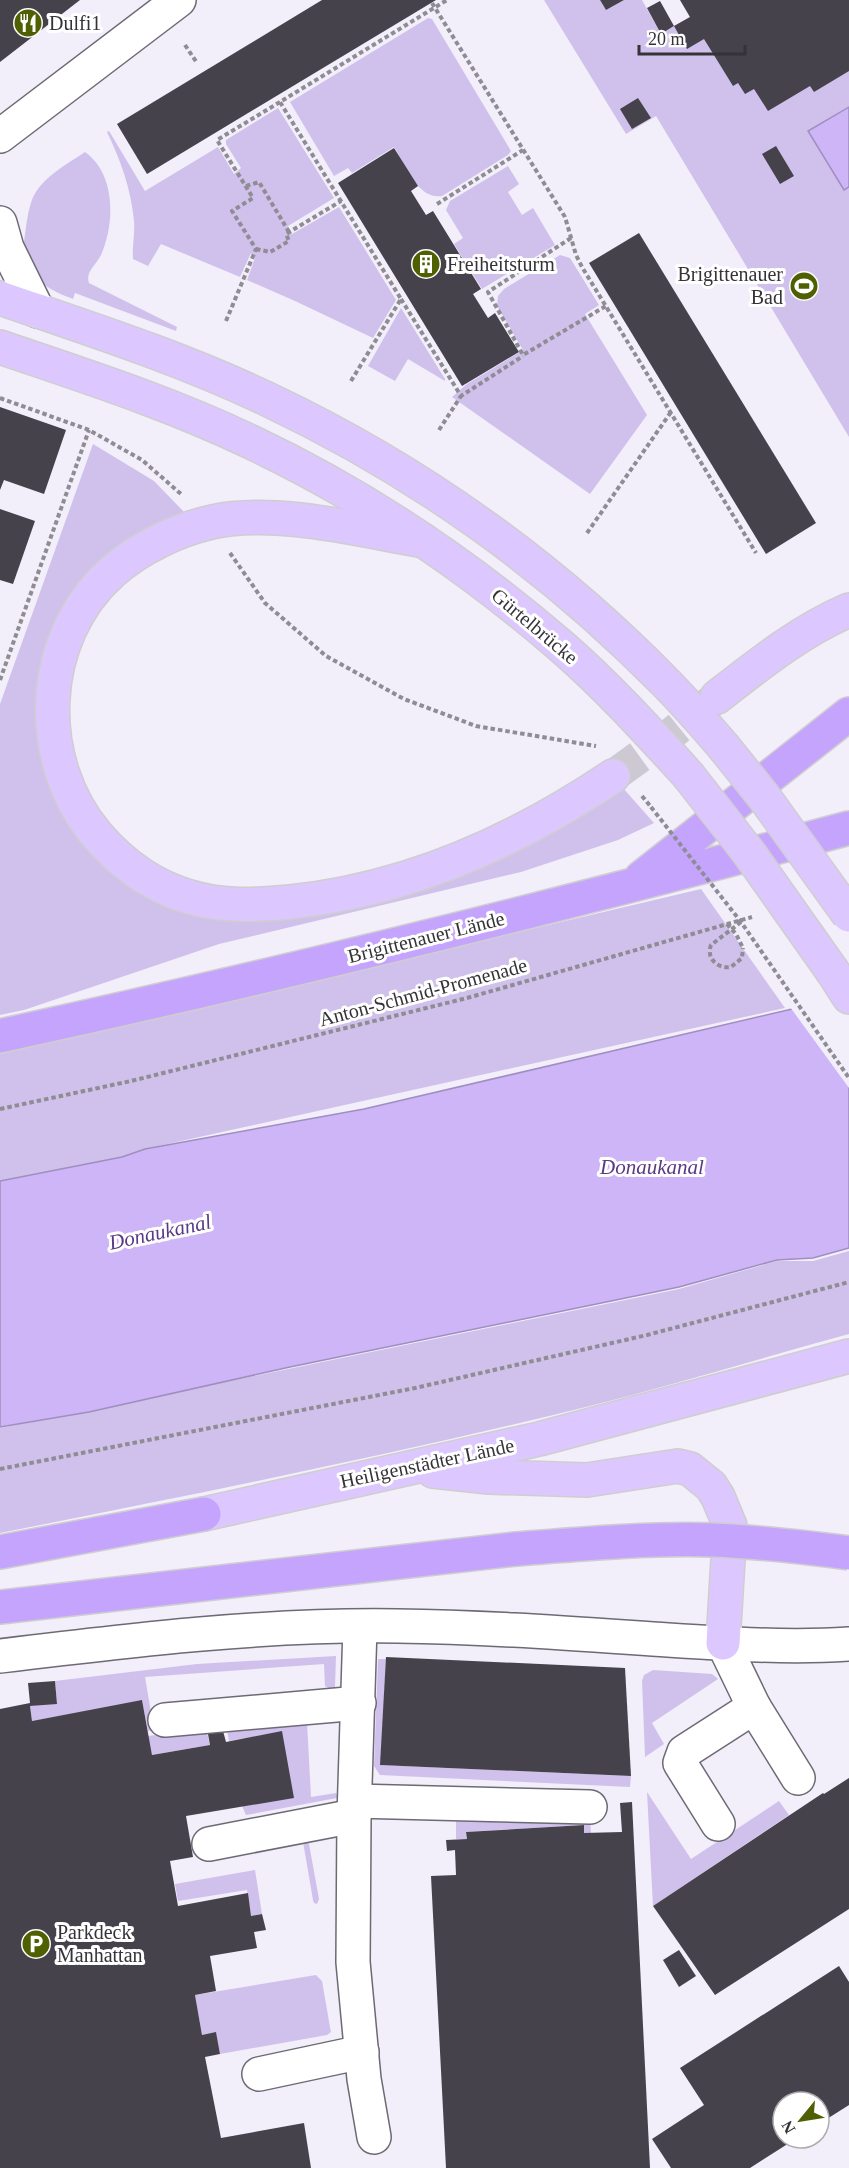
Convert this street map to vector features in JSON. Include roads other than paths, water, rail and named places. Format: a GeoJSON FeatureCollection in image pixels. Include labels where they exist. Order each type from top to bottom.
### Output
{"type":"FeatureCollection","features":[{"type":"Feature","properties":{"kind":"highway"},"geometry":{"type":"LineString","coordinates":[[630,887],[849,714]]}},
{"type":"Feature","properties":{"kind":"highway","name":"Brigittenauer Lände"},"geometry":{"type":"LineString","coordinates":[[0,1036],[278,973],[630,887],[849,828]]}},
{"type":"Feature","properties":{"kind":"highway","name":"Heiligenstädter Lände"},"geometry":{"type":"LineString","coordinates":[[0,1552],[204,1514]]}},
{"type":"Feature","properties":{"kind":"highway"},"geometry":{"type":"LineString","coordinates":[[0,1607],[516,1549],[624,1541],[712,1540],[801,1546],[849,1553]]}},
{"type":"Feature","properties":{"kind":"main road"},"geometry":{"type":"LineString","coordinates":[[0,298],[204,371],[286,409],[381,459],[497,536],[560,586],[666,682],[723,746],[764,797],[849,915]]}},
{"type":"Feature","properties":{"kind":"main road","name":"Gürtelbrücke"},"geometry":{"type":"LineString","coordinates":[[0,347],[114,386],[197,418],[261,447],[372,507],[424,541],[512,605],[562,647],[649,733],[688,776],[749,853],[849,997]]}},
{"type":"Feature","properties":{"kind":"main road"},"geometry":{"type":"LineString","coordinates":[[424,541],[305,522],[272,518],[244,518],[186,529],[136,555],[112,572],[92,593],[75,619],[63,646],[54,680],[52,713],[55,746],[61,771],[71,796],[86,822],[110,850],[134,870],[160,886],[190,898],[226,904],[268,904],[313,900],[365,889],[419,874],[467,857],[521,832],[570,805],[613,776]]}},
{"type":"Feature","properties":{"kind":"main road"},"geometry":{"type":"LineString","coordinates":[[717,697],[774,653],[832,617],[849,610]]}},
{"type":"Feature","properties":{"kind":"main road","name":"Heiligenstädter Lände"},"geometry":{"type":"LineString","coordinates":[[204,1514],[538,1439],[849,1356]]}},
{"type":"Feature","properties":{"kind":"main road"},"geometry":{"type":"LineString","coordinates":[[405,1468],[489,1477],[587,1480],[678,1466],[690,1469],[711,1486],[730,1526],[723,1643]]}},
{"type":"Feature","properties":{"kind":"street"},"geometry":{"type":"LineString","coordinates":[[0,136],[179,0]]}},
{"type":"Feature","properties":{"kind":"street"},"geometry":{"type":"LineString","coordinates":[[0,223],[7,248],[38,311]]}},
{"type":"Feature","properties":{"kind":"street"},"geometry":{"type":"LineString","coordinates":[[0,1656],[231,1630],[396,1626],[492,1629],[723,1643],[824,1646],[849,1644]]}},
{"type":"Feature","properties":{"kind":"street"},"geometry":{"type":"LineString","coordinates":[[360,1627],[354,1809],[353,1962],[374,2137]]}},
{"type":"Feature","properties":{"kind":"street"},"geometry":{"type":"LineString","coordinates":[[723,1643],[754,1707],[798,1778]]}},
{"type":"Feature","properties":{"kind":"street"},"geometry":{"type":"LineString","coordinates":[[165,1720],[359,1703]]}},
{"type":"Feature","properties":{"kind":"street"},"geometry":{"type":"LineString","coordinates":[[718,1824],[680,1763],[684,1752],[754,1707]]}},
{"type":"Feature","properties":{"kind":"street"},"geometry":{"type":"LineString","coordinates":[[209,1844],[354,1809],[590,1807]]}},
{"type":"Feature","properties":{"kind":"street"},"geometry":{"type":"LineString","coordinates":[[259,2074],[362,2052]]}},
{"type":"Feature","properties":{"kind":"water"},"geometry":{"type":"Polygon","coordinates":[[[849,107],[849,187],[844,190],[808,131],[849,107]]]}},
{"type":"Feature","properties":{"kind":"water","name":"Donaukanal"},"geometry":{"type":"Polygon","coordinates":[[[849,991],[849,1248],[813,1258],[777,1260],[679,1287],[290,1367],[89,1412],[0,1427],[0,1181],[122,1157],[145,1149],[364,1109],[792,1009],[849,991]]]}},
{"type":"Feature","properties":{"kind":"tunnel"},"geometry":{"type":"LineString","coordinates":[[613,776],[717,697]]}},
{"type":"Feature","properties":{"kind":"place","name":"Dulfi1"},"geometry":{"type":"Point","coordinates":[28,23]}},
{"type":"Feature","properties":{"kind":"place","name":"Freiheitsturm"},"geometry":{"type":"Point","coordinates":[426,264]}},
{"type":"Feature","properties":{"kind":"place","name":"Brigittenauer Bad"},"geometry":{"type":"Point","coordinates":[804,286]}},
{"type":"Feature","properties":{"kind":"place","name":"Parkdeck Manhattan"},"geometry":{"type":"Point","coordinates":[36,1944]}}]}
